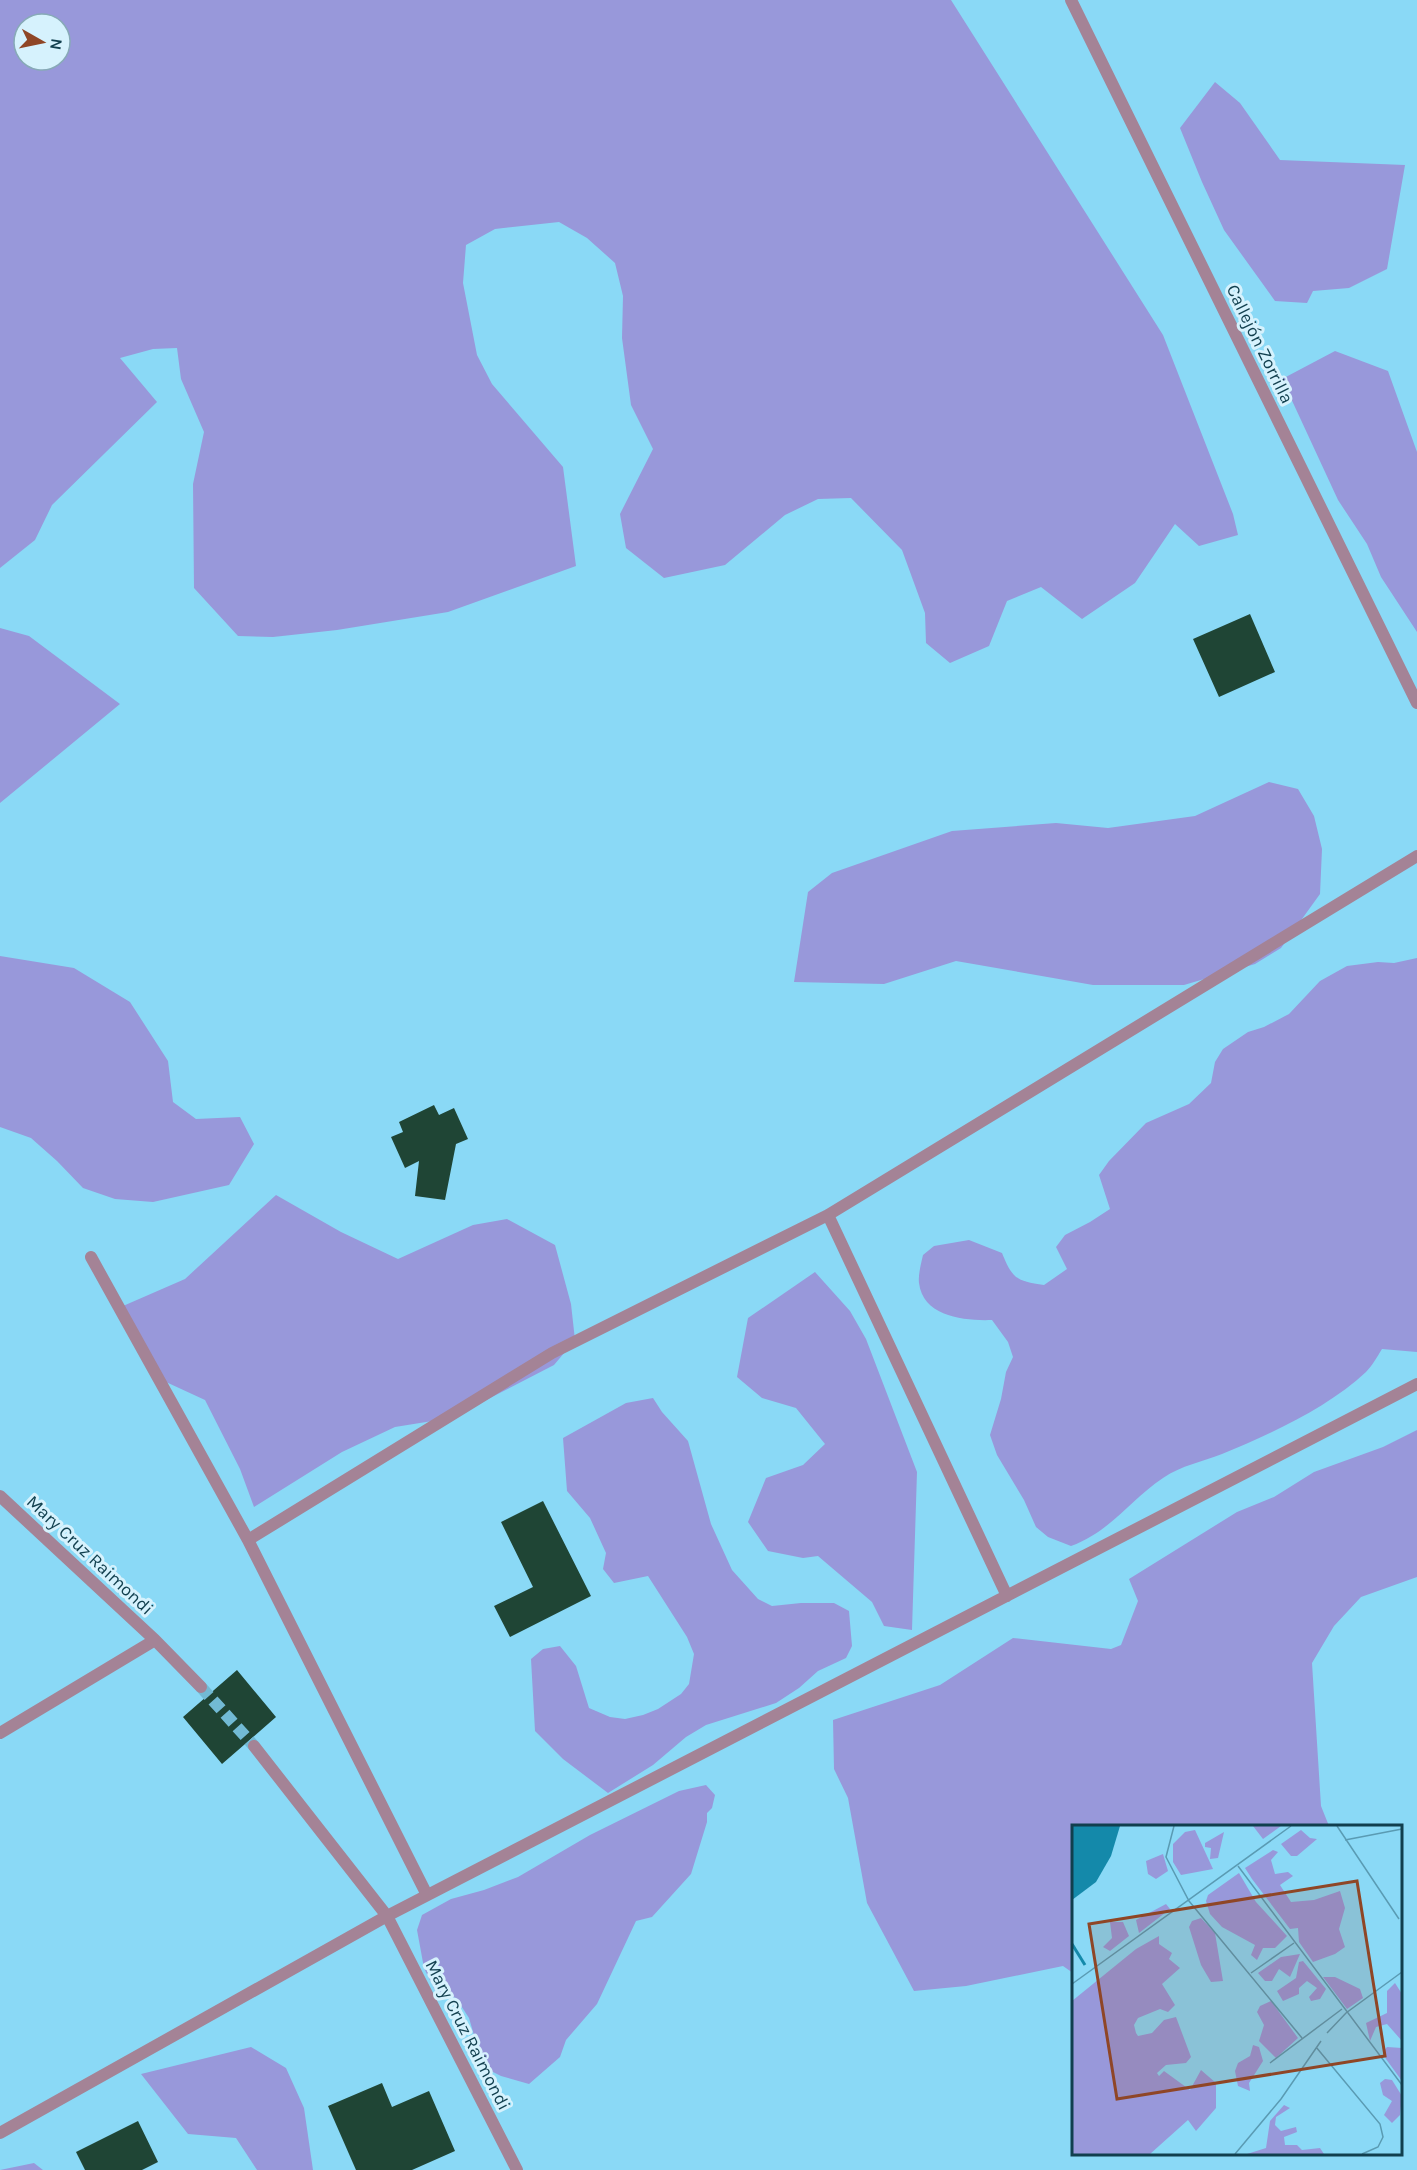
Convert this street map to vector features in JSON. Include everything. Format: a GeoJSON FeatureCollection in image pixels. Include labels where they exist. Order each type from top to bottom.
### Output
{"type":"FeatureCollection","features":[{"type":"Feature","properties":{"kind":"street","name":"Callejón Zorrilla"},"geometry":{"type":"LineString","coordinates":[[1071,0],[1417,703]]}},
{"type":"Feature","properties":{"kind":"street"},"geometry":{"type":"LineString","coordinates":[[248,1540],[552,1353],[828,1215],[1417,856]]}},
{"type":"Feature","properties":{"kind":"street"},"geometry":{"type":"LineString","coordinates":[[828,1215],[1007,1596]]}},
{"type":"Feature","properties":{"kind":"street"},"geometry":{"type":"LineString","coordinates":[[91,1257],[248,1540],[427,1895]]}},
{"type":"Feature","properties":{"kind":"street"},"geometry":{"type":"LineString","coordinates":[[0,2133],[387,1916],[1417,1384]]}},
{"type":"Feature","properties":{"kind":"street","name":"Mary Cruz Raimondi"},"geometry":{"type":"LineString","coordinates":[[0,1496],[155,1640],[201,1687]]}},
{"type":"Feature","properties":{"kind":"street"},"geometry":{"type":"LineString","coordinates":[[0,1732],[155,1640]]}},
{"type":"Feature","properties":{"kind":"street","name":"Mary Cruz Raimondi"},"geometry":{"type":"LineString","coordinates":[[254,1746],[387,1916],[517,2170]]}},
{"type":"Feature","properties":{"kind":"shaded area"},"geometry":{"type":"Polygon","coordinates":[[[0,0],[951,0],[1163,335],[1233,514],[1238,535],[1199,546],[1175,524],[1135,583],[1082,619],[1041,587],[1007,601],[989,646],[950,663],[926,643],[925,613],[902,550],[851,498],[818,499],[785,515],[725,565],[664,578],[626,548],[620,514],[653,449],[631,405],[622,338],[623,296],[615,263],[587,238],[559,222],[495,229],[466,245],[463,283],[477,355],[492,384],[563,467],[576,566],[448,612],[337,630],[273,637],[238,636],[194,588],[193,484],[204,432],[181,379],[177,348],[153,349],[120,358],[157,402],[52,505],[35,540],[0,568],[0,0]]]}},
{"type":"Feature","properties":{"kind":"shaded area"},"geometry":{"type":"Polygon","coordinates":[[[1215,82],[1240,103],[1280,160],[1405,165],[1387,269],[1349,288],[1313,291],[1307,303],[1275,301],[1224,230],[1180,128],[1215,82]]]}},
{"type":"Feature","properties":{"kind":"shaded area"},"geometry":{"type":"Polygon","coordinates":[[[1335,351],[1388,371],[1417,452],[1417,632],[1381,577],[1367,544],[1338,500],[1282,379],[1335,351]]]}},
{"type":"Feature","properties":{"kind":"shaded area"},"geometry":{"type":"Polygon","coordinates":[[[0,628],[29,636],[120,704],[0,803],[0,628]]]}},
{"type":"Feature","properties":{"kind":"shaded area"},"geometry":{"type":"Polygon","coordinates":[[[1269,782],[1298,789],[1314,816],[1322,849],[1320,894],[1281,948],[1255,964],[1184,985],[1093,985],[956,961],[884,984],[794,982],[808,892],[832,873],[952,831],[1056,823],[1108,828],[1195,816],[1269,782]]]}},
{"type":"Feature","properties":{"kind":"shaded area"},"geometry":{"type":"Polygon","coordinates":[[[0,956],[74,968],[130,1002],[168,1061],[173,1102],[196,1119],[240,1117],[254,1144],[229,1185],[153,1202],[115,1199],[83,1188],[31,1138],[0,1127],[0,956]]]}},
{"type":"Feature","properties":{"kind":"shaded area"},"geometry":{"type":"Polygon","coordinates":[[[1417,958],[1417,1352],[1382,1349],[1366,1372],[1317,1408],[1259,1438],[1170,1474],[1151,1487],[1109,1524],[1085,1540],[1071,1546],[1048,1537],[1036,1527],[1024,1500],[997,1455],[990,1435],[1001,1399],[1006,1372],[1013,1357],[1008,1342],[992,1320],[958,1318],[937,1310],[928,1303],[919,1283],[923,1255],[934,1246],[969,1240],[1002,1253],[1009,1269],[1017,1278],[1044,1285],[1067,1269],[1056,1247],[1065,1235],[1110,1209],[1099,1175],[1109,1161],[1146,1123],[1189,1104],[1211,1083],[1215,1062],[1223,1049],[1248,1032],[1264,1027],[1289,1014],[1320,981],[1347,966],[1378,962],[1394,963],[1417,958]]]}},
{"type":"Feature","properties":{"kind":"shaded area"},"geometry":{"type":"Polygon","coordinates":[[[276,1195],[341,1232],[398,1259],[473,1225],[507,1219],[555,1245],[571,1304],[575,1340],[554,1365],[451,1418],[395,1427],[342,1452],[254,1507],[240,1469],[205,1400],[166,1382],[123,1306],[185,1279],[276,1195]]]}},
{"type":"Feature","properties":{"kind":"shaded area"},"geometry":{"type":"Polygon","coordinates":[[[815,1272],[850,1311],[866,1339],[917,1472],[912,1630],[884,1626],[872,1602],[818,1556],[803,1558],[768,1551],[748,1522],[766,1478],[803,1465],[825,1444],[796,1408],[762,1398],[737,1377],[748,1318],[815,1272]]]}},
{"type":"Feature","properties":{"kind":"shaded area"},"geometry":{"type":"Polygon","coordinates":[[[653,1398],[662,1412],[688,1441],[711,1524],[732,1570],[758,1599],[772,1606],[834,1603],[849,1611],[852,1646],[846,1658],[818,1671],[799,1688],[776,1703],[706,1725],[686,1737],[653,1765],[608,1793],[563,1759],[535,1731],[531,1659],[543,1649],[560,1646],[576,1666],[589,1708],[610,1717],[625,1719],[658,1709],[681,1694],[689,1684],[694,1654],[687,1637],[648,1576],[614,1583],[603,1569],[606,1553],[590,1518],[567,1491],[563,1438],[626,1403],[653,1398]]]}},
{"type":"Feature","properties":{"kind":"shaded area"},"geometry":{"type":"Polygon","coordinates":[[[1417,1430],[1417,1577],[1361,1597],[1334,1626],[1312,1663],[1321,1806],[1329,1825],[1072,1825],[1072,1972],[1063,1966],[966,1986],[914,1991],[867,1903],[848,1798],[834,1769],[833,1720],[940,1685],[1013,1638],[1111,1649],[1121,1645],[1138,1601],[1129,1579],[1237,1512],[1274,1497],[1314,1472],[1383,1447],[1417,1430]]]}},
{"type":"Feature","properties":{"kind":"shaded area"},"geometry":{"type":"Polygon","coordinates":[[[706,1785],[715,1795],[712,1808],[707,1813],[707,1822],[691,1874],[652,1917],[636,1921],[597,2004],[566,2040],[560,2057],[529,2084],[489,2070],[476,2042],[469,2018],[456,1998],[436,1992],[424,1968],[417,1930],[422,1915],[451,1899],[518,1877],[590,1835],[679,1791],[706,1785]]]}},
{"type":"Feature","properties":{"kind":"shaded area"},"geometry":{"type":"Polygon","coordinates":[[[251,2047],[286,2068],[304,2108],[313,2170],[257,2170],[236,2138],[188,2134],[141,2074],[251,2047]]]}},
{"type":"Feature","properties":{"kind":"shaded area"},"geometry":{"type":"Polygon","coordinates":[[[34,2163],[43,2170],[0,2170],[34,2163]]]}},
{"type":"Feature","properties":{"kind":"building"},"geometry":{"type":"Polygon","coordinates":[[[1250,614],[1275,672],[1219,697],[1193,639],[1250,614]]]}},
{"type":"Feature","properties":{"kind":"building"},"geometry":{"type":"Polygon","coordinates":[[[434,1105],[439,1115],[454,1108],[468,1139],[456,1144],[445,1200],[415,1196],[419,1161],[405,1168],[391,1137],[403,1132],[399,1122],[434,1105]]]}},
{"type":"Feature","properties":{"kind":"building"},"geometry":{"type":"Polygon","coordinates":[[[543,1501],[591,1596],[510,1637],[494,1606],[533,1587],[501,1522],[543,1501]]]}},
{"type":"Feature","properties":{"kind":"building"},"geometry":{"type":"Polygon","coordinates":[[[237,1670],[276,1717],[222,1764],[183,1717],[237,1670]]]}},
{"type":"Feature","properties":{"kind":"building"},"geometry":{"type":"Polygon","coordinates":[[[382,2083],[392,2107],[429,2091],[455,2151],[412,2170],[356,2170],[328,2106],[382,2083]]]}},
{"type":"Feature","properties":{"kind":"building"},"geometry":{"type":"Polygon","coordinates":[[[138,2121],[158,2162],[142,2170],[85,2170],[76,2152],[138,2121]]]}},
{"type":"Feature","properties":{"kind":"tunnel"},"geometry":{"type":"LineString","coordinates":[[201,1687],[254,1746]]}}]}
